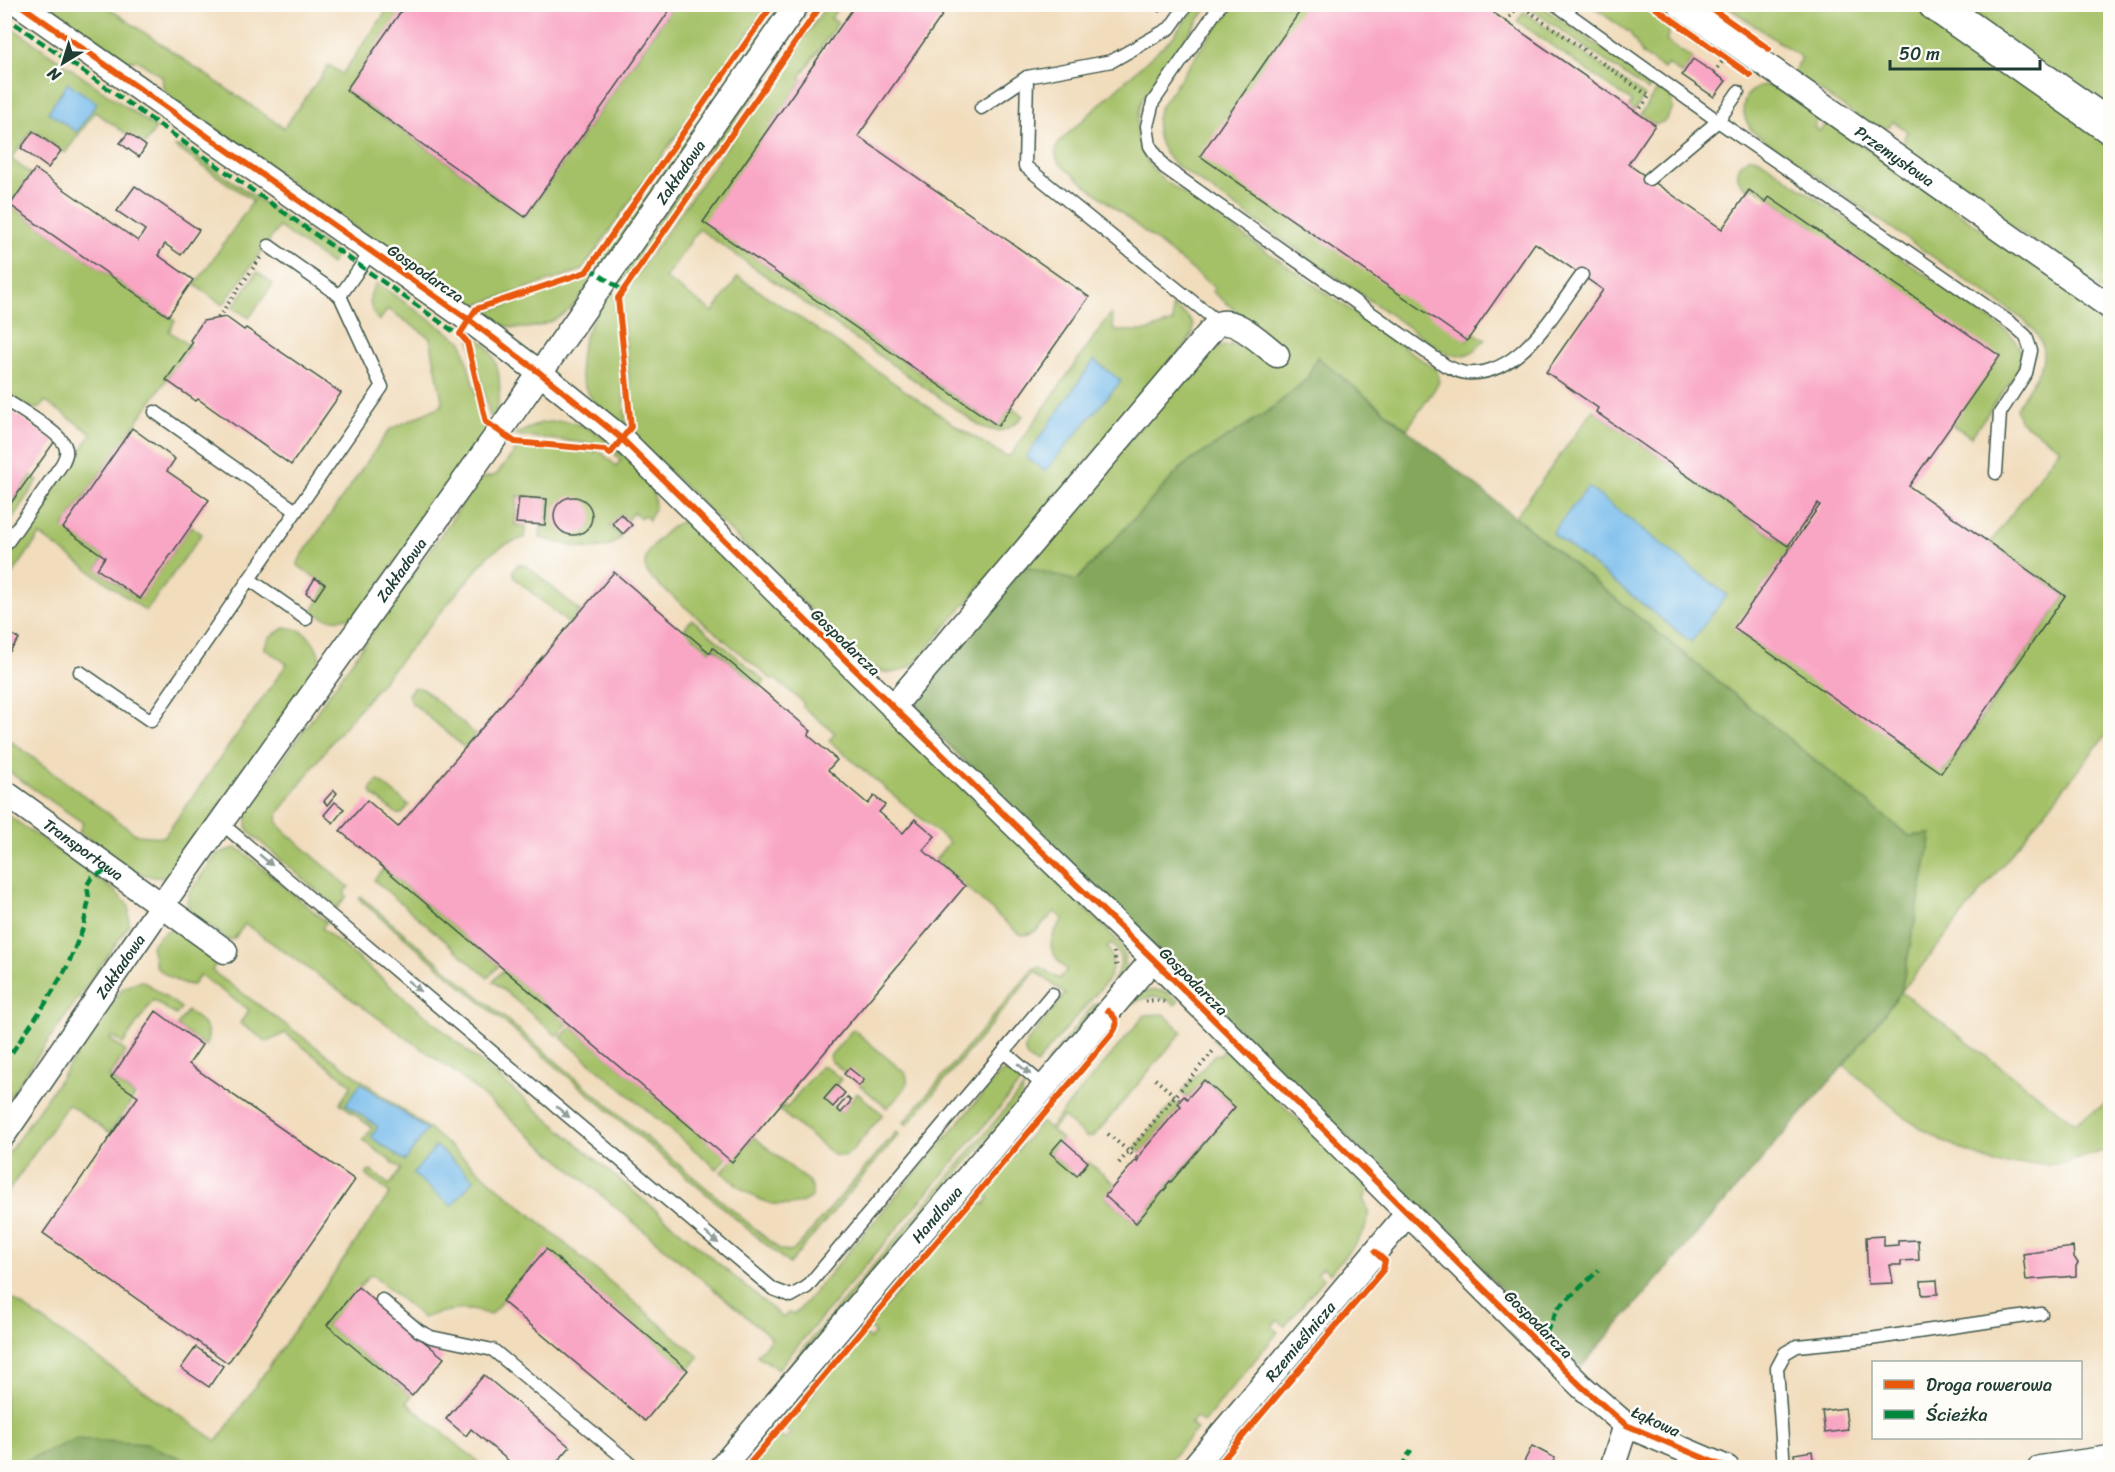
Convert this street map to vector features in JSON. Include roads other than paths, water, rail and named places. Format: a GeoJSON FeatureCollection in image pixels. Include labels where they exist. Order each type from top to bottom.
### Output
{"type":"FeatureCollection","features":[{"type":"Feature","properties":{"kind":"main road"},"geometry":{"type":"LineString","coordinates":[[1935,4],[2110,127]]}},
{"type":"Feature","properties":{"kind":"street","name":"Gospodarcza"},"geometry":{"type":"LineString","coordinates":[[18,4],[469,320],[622,439],[1152,959],[1581,1386]]}},
{"type":"Feature","properties":{"kind":"street","name":"Zakładowa"},"geometry":{"type":"LineString","coordinates":[[4,1134],[162,905],[540,373],[797,4]]}},
{"type":"Feature","properties":{"kind":"street","name":"Przemysłowa"},"geometry":{"type":"LineString","coordinates":[[1679,4],[2110,307]]}},
{"type":"Feature","properties":{"kind":"street"},"geometry":{"type":"LineString","coordinates":[[893,707],[1219,323],[1235,323],[1277,355]]}},
{"type":"Feature","properties":{"kind":"street","name":"Transportowa"},"geometry":{"type":"LineString","coordinates":[[4,792],[225,951]]}},
{"type":"Feature","properties":{"kind":"street","name":"Handlowa"},"geometry":{"type":"LineString","coordinates":[[720,1467],[1152,959]]}},
{"type":"Feature","properties":{"kind":"street","name":"Rzemieślnicza"},"geometry":{"type":"LineString","coordinates":[[1193,1467],[1408,1213]]}},
{"type":"Feature","properties":{"kind":"street","name":"Łąkowa"},"geometry":{"type":"LineString","coordinates":[[1581,1386],[1626,1425],[1727,1467]]}},
{"type":"Feature","properties":{"kind":"street"},"geometry":{"type":"LineString","coordinates":[[1612,1467],[1626,1425]]}},
{"type":"Feature","properties":{"kind":"street"},"geometry":{"type":"LineString","coordinates":[[2040,1467],[2110,1458]]}},
{"type":"Feature","properties":{"kind":"lane"},"geometry":{"type":"LineString","coordinates":[[981,108],[1027,78],[1112,61],[1170,28],[1187,4]]}},
{"type":"Feature","properties":{"kind":"lane"},"geometry":{"type":"LineString","coordinates":[[1221,4],[1153,102],[1147,126],[1150,146],[1164,167],[1446,366],[1466,374],[1488,372],[1515,358],[1535,339],[1582,275]]}},
{"type":"Feature","properties":{"kind":"lane"},"geometry":{"type":"LineString","coordinates":[[1555,4],[2026,336],[2031,351],[2026,373],[2000,413],[1996,473]]}},
{"type":"Feature","properties":{"kind":"lane"},"geometry":{"type":"LineString","coordinates":[[1027,78],[1025,166],[1219,323]]}},
{"type":"Feature","properties":{"kind":"lane"},"geometry":{"type":"LineString","coordinates":[[1650,179],[1718,121],[1738,92]]}},
{"type":"Feature","properties":{"kind":"lane"},"geometry":{"type":"LineString","coordinates":[[80,672],[151,721],[382,387],[340,296],[268,246]]}},
{"type":"Feature","properties":{"kind":"lane"},"geometry":{"type":"LineString","coordinates":[[340,296],[371,252]]}},
{"type":"Feature","properties":{"kind":"lane"},"geometry":{"type":"LineString","coordinates":[[4,399],[57,435],[65,444],[66,454],[62,464],[4,548]]}},
{"type":"Feature","properties":{"kind":"lane"},"geometry":{"type":"LineString","coordinates":[[155,412],[296,511]]}},
{"type":"Feature","properties":{"kind":"lane"},"geometry":{"type":"LineString","coordinates":[[249,579],[306,619]]}},
{"type":"Feature","properties":{"kind":"lane"},"geometry":{"type":"LineString","coordinates":[[221,823],[773,1289],[791,1296],[807,1287],[1052,994]]}},
{"type":"Feature","properties":{"kind":"lane"},"geometry":{"type":"LineString","coordinates":[[1004,1052],[1044,1086]]}},
{"type":"Feature","properties":{"kind":"lane"},"geometry":{"type":"LineString","coordinates":[[382,1300],[419,1331],[431,1337],[493,1350],[636,1467]]}},
{"type":"Feature","properties":{"kind":"lane"},"geometry":{"type":"LineString","coordinates":[[1784,1467],[1777,1368],[1785,1353],[1797,1346],[1870,1339],[2041,1314]]}},
{"type":"Feature","properties":{"kind":"water"},"geometry":{"type":"Polygon","coordinates":[[[68,83],[97,103],[77,132],[48,112],[68,83]]]}},
{"type":"Feature","properties":{"kind":"water"},"geometry":{"type":"Polygon","coordinates":[[[1094,360],[1121,381],[1045,471],[1026,457],[1094,360]]]}},
{"type":"Feature","properties":{"kind":"water"},"geometry":{"type":"Polygon","coordinates":[[[1588,487],[1727,595],[1691,642],[1552,533],[1588,487]]]}},
{"type":"Feature","properties":{"kind":"water"},"geometry":{"type":"Polygon","coordinates":[[[361,1083],[427,1130],[405,1161],[371,1137],[378,1127],[346,1104],[361,1083]]]}},
{"type":"Feature","properties":{"kind":"water"},"geometry":{"type":"Polygon","coordinates":[[[436,1146],[474,1179],[452,1206],[413,1174],[436,1146]]]}}]}
